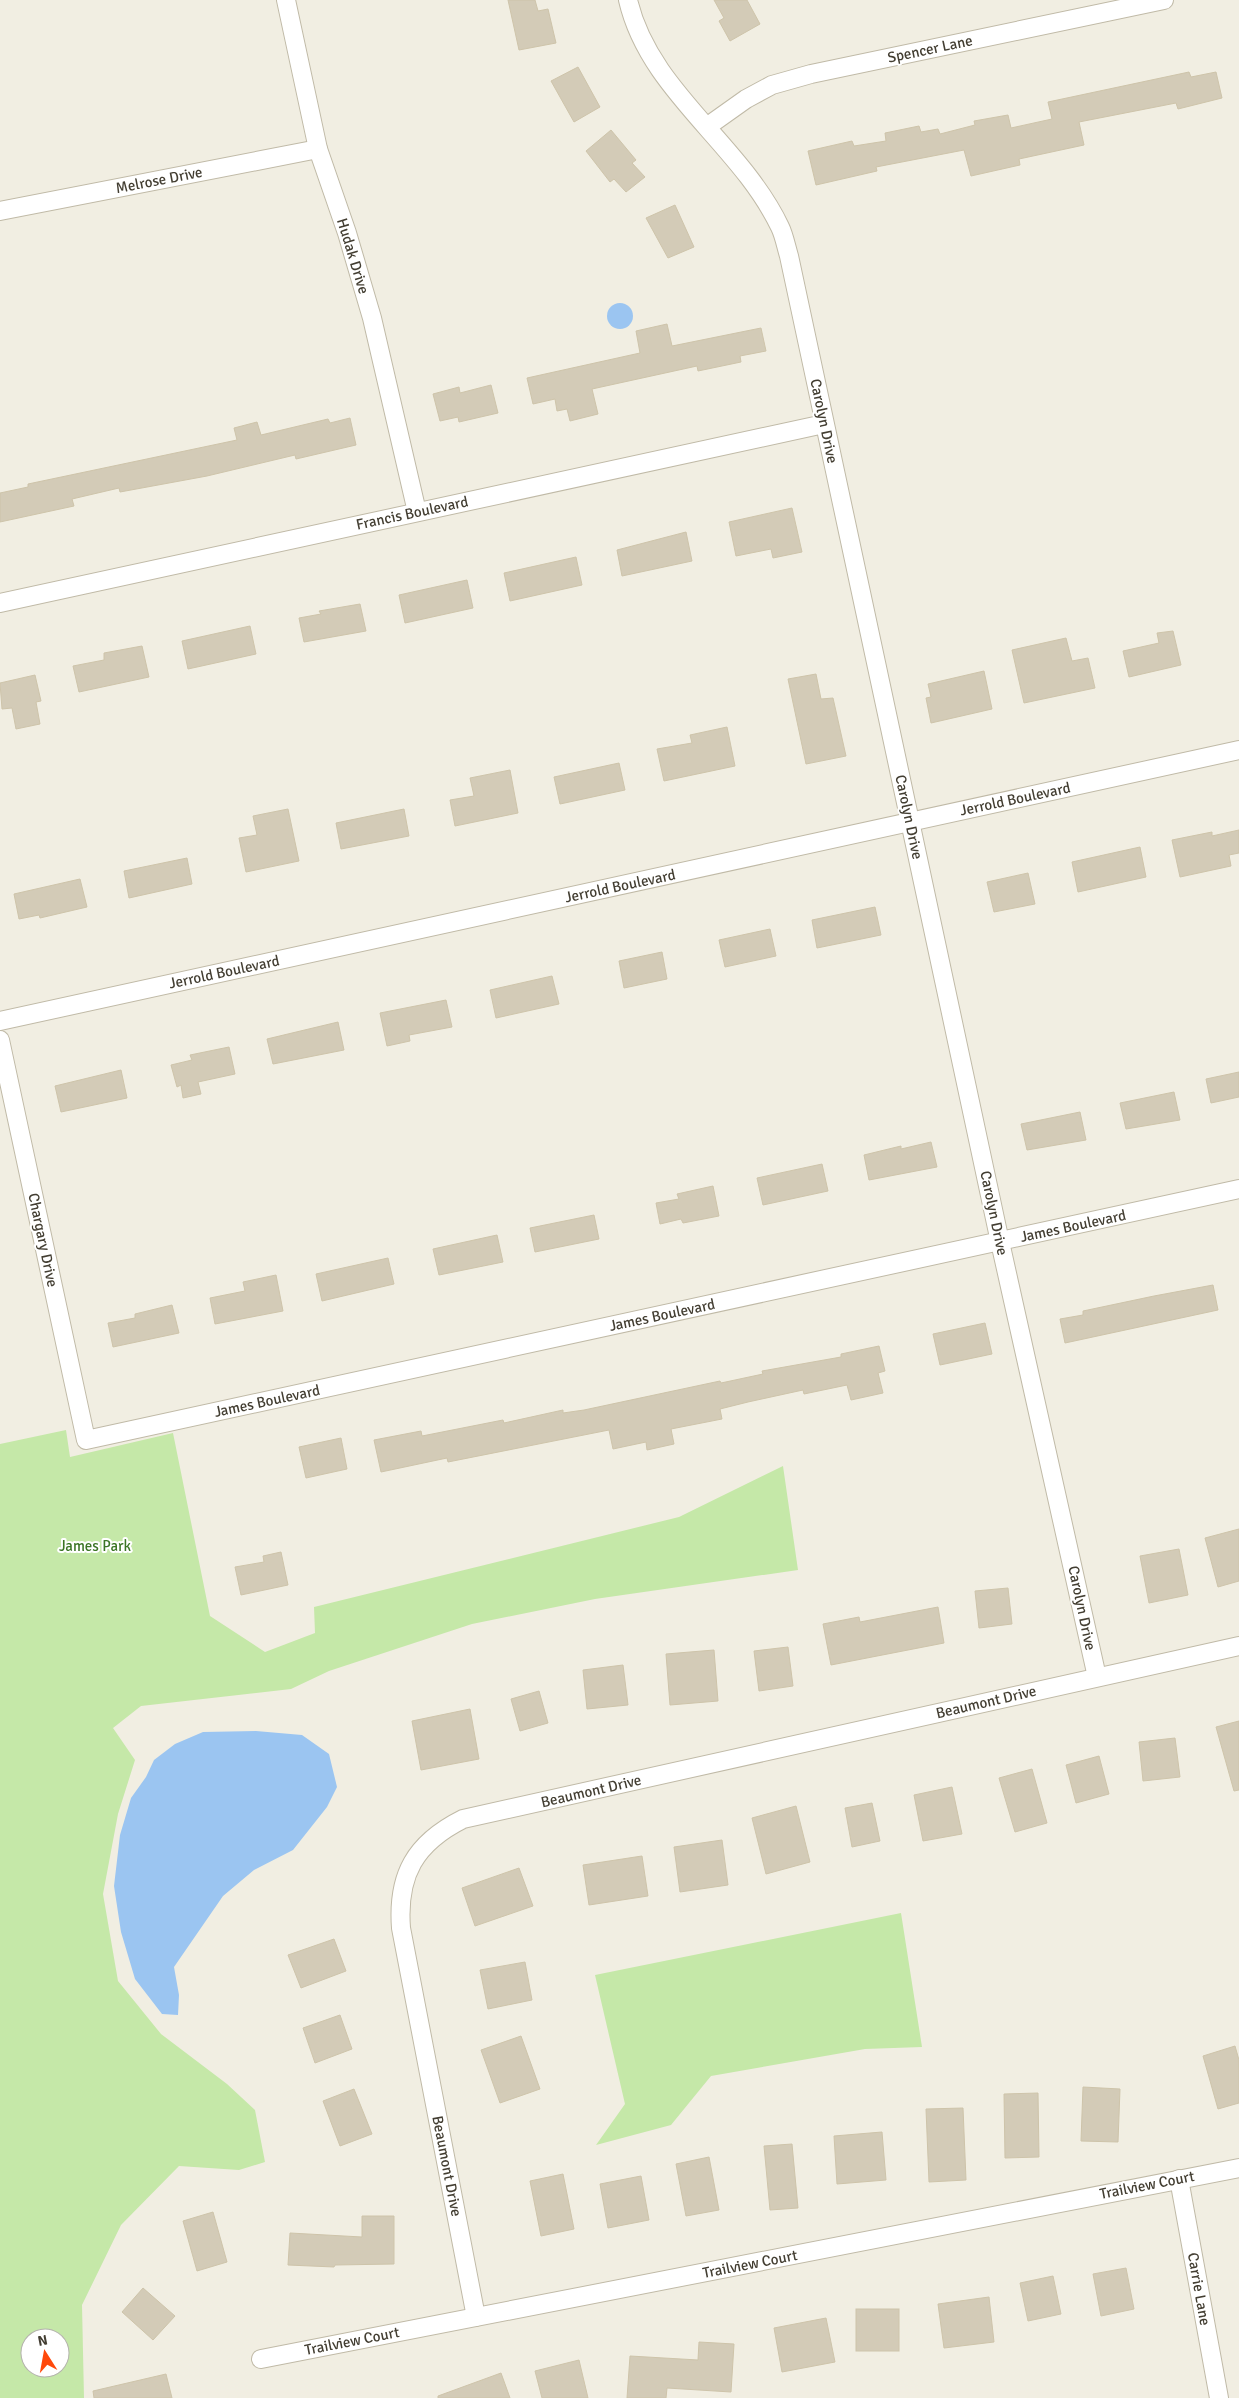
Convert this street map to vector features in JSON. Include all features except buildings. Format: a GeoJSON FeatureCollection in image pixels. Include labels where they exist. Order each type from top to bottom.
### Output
{"type":"FeatureCollection","features":[{"type":"Feature","properties":{"kind":"street","name":"Hudak Drive"},"geometry":{"type":"LineString","coordinates":[[286,0],[318,149],[347,233],[372,318],[417,512]]}},
{"type":"Feature","properties":{"kind":"street","name":"Carolyn Drive"},"geometry":{"type":"LineString","coordinates":[[628,0],[631,15],[658,70],[708,126],[750,178],[780,228],[788,256],[1000,1242],[1097,1677]]}},
{"type":"Feature","properties":{"kind":"street","name":"Spencer Lane"},"geometry":{"type":"LineString","coordinates":[[708,126],[746,99],[780,83],[811,74],[1164,0]]}},
{"type":"Feature","properties":{"kind":"street","name":"Melrose Drive"},"geometry":{"type":"LineString","coordinates":[[0,211],[318,149]]}},
{"type":"Feature","properties":{"kind":"street","name":"Francis Boulevard"},"geometry":{"type":"LineString","coordinates":[[0,603],[824,424]]}},
{"type":"Feature","properties":{"kind":"street","name":"Jerrold Boulevard"},"geometry":{"type":"LineString","coordinates":[[0,1020],[1239,750]]}},
{"type":"Feature","properties":{"kind":"street","name":"Chargary Drive"},"geometry":{"type":"LineString","coordinates":[[0,1040],[86,1440]]}},
{"type":"Feature","properties":{"kind":"street","name":"James Boulevard"},"geometry":{"type":"LineString","coordinates":[[86,1440],[1239,1189]]}},
{"type":"Feature","properties":{"kind":"street","name":"Beaumont Drive"},"geometry":{"type":"LineString","coordinates":[[476,2317],[401,1928],[399,1905],[403,1882],[412,1860],[427,1842],[444,1829],[463,1819],[1239,1646]]}},
{"type":"Feature","properties":{"kind":"street","name":"Trailview Court"},"geometry":{"type":"LineString","coordinates":[[261,2359],[1239,2168]]}},
{"type":"Feature","properties":{"kind":"street","name":"Carrie Lane"},"geometry":{"type":"LineString","coordinates":[[1179,2179],[1219,2398]]}},
{"type":"Feature","properties":{"kind":"green space","name":"James Park"},"geometry":{"type":"Polygon","coordinates":[[[66,1430],[70,1457],[173,1433],[210,1616],[265,1652],[315,1633],[314,1607],[679,1517],[783,1466],[798,1570],[595,1599],[472,1624],[329,1671],[291,1689],[141,1706],[113,1728],[135,1760],[118,1814],[103,1894],[118,1981],[161,2034],[227,2084],[255,2110],[265,2162],[239,2170],[179,2166],[121,2225],[82,2305],[84,2398],[0,2398],[0,1444],[66,1430]]]}},
{"type":"Feature","properties":{"kind":"green space"},"geometry":{"type":"Polygon","coordinates":[[[901,1913],[922,2047],[865,2049],[711,2076],[671,2125],[596,2145],[625,2104],[595,1975],[901,1913]]]}},
{"type":"Feature","properties":{"kind":"water"},"geometry":{"type":"Polygon","coordinates":[[[620,303],[629,307],[633,316],[629,325],[620,329],[611,325],[607,316],[611,307],[620,303]]]}},
{"type":"Feature","properties":{"kind":"water"},"geometry":{"type":"Polygon","coordinates":[[[256,1731],[302,1735],[329,1754],[337,1787],[327,1807],[293,1850],[254,1870],[223,1896],[174,1967],[179,1995],[178,2015],[162,2014],[135,1979],[121,1932],[114,1886],[120,1835],[131,1798],[146,1777],[154,1760],[175,1744],[203,1732],[256,1731]]]}}]}
